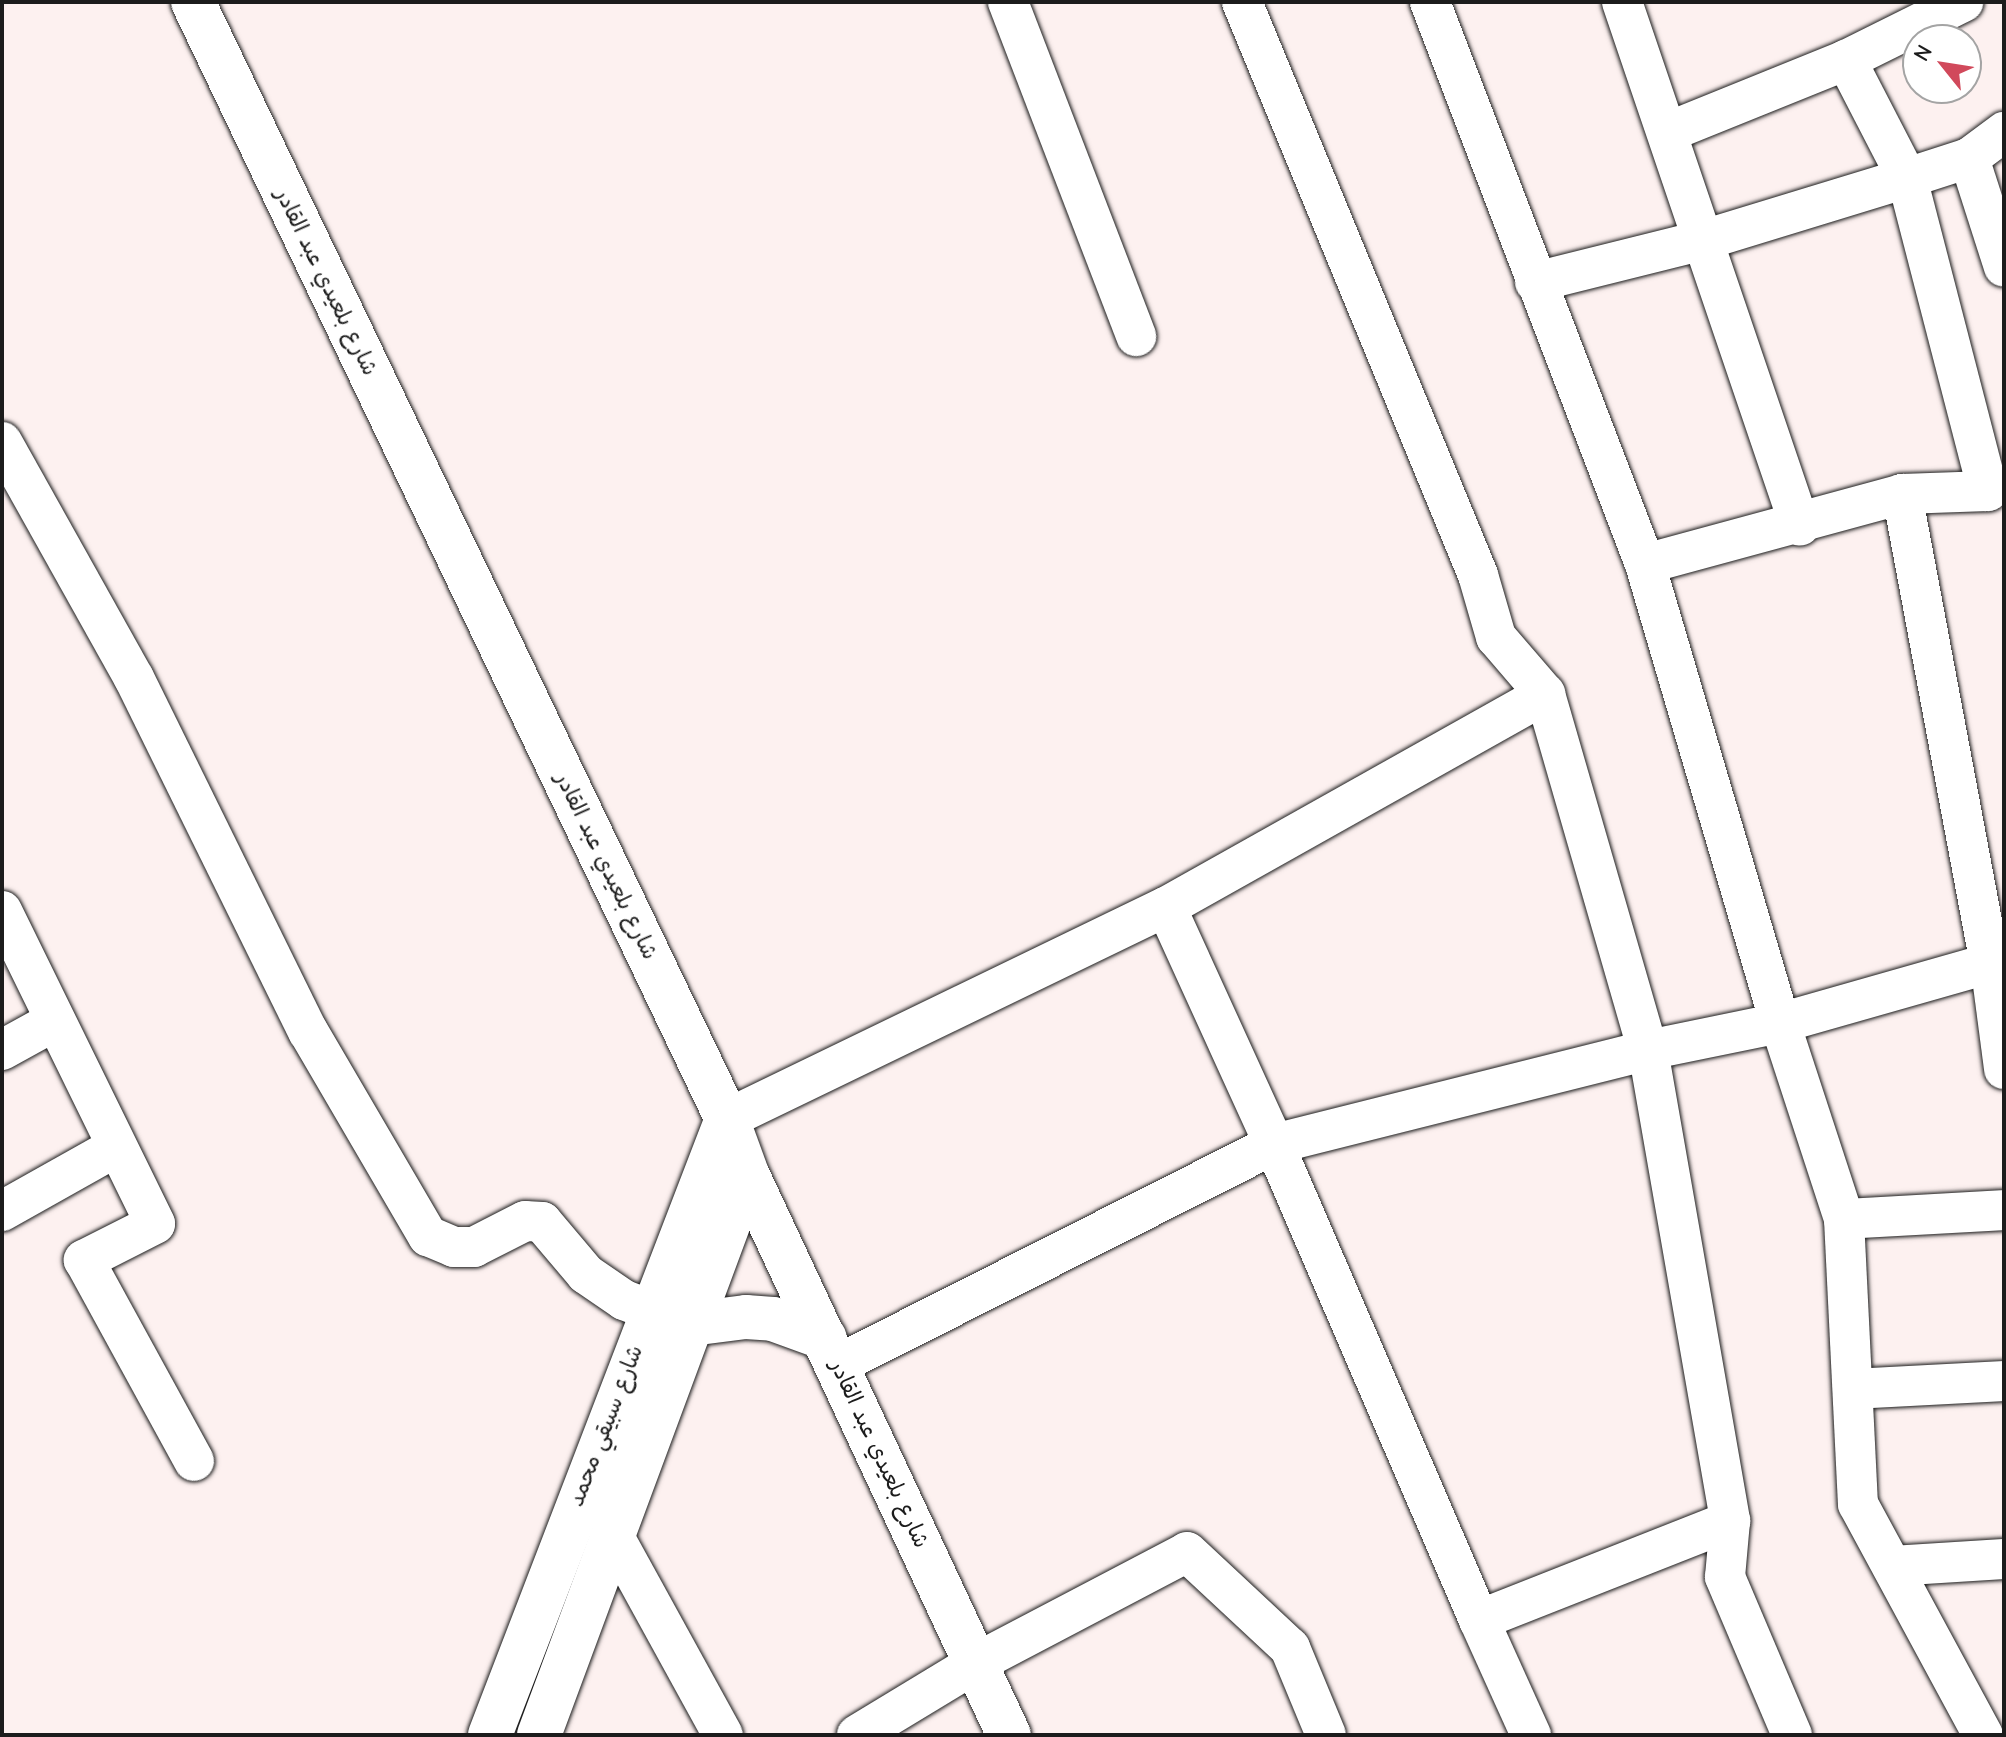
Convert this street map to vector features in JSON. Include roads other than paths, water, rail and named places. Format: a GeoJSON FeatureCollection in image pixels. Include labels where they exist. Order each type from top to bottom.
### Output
{"type":"FeatureCollection","features":[{"type":"Feature","properties":{"kind":"main road","name":"شارع بلعيدي عبد القادر"},"geometry":{"type":"LineString","coordinates":[[193,2],[727,1119],[747,1174],[1009,1735]]}},
{"type":"Feature","properties":{"kind":"main road","name":"شارع سبيقي محمد"},"geometry":{"type":"LineString","coordinates":[[490,1735],[650,1310],[727,1119]]}},
{"type":"Feature","properties":{"kind":"main road","name":"شارع سبيقي محمد"},"geometry":{"type":"LineString","coordinates":[[539,1735],[747,1174]]}},
{"type":"Feature","properties":{"kind":"main road"},"geometry":{"type":"LineString","coordinates":[[691,1324],[746,1317],[773,1319],[831,1351]]}},
{"type":"Feature","properties":{"kind":"street"},"geometry":{"type":"LineString","coordinates":[[1008,2],[1136,336]]}},
{"type":"Feature","properties":{"kind":"street"},"geometry":{"type":"LineString","coordinates":[[1242,2],[1478,575],[1496,637],[1545,694],[1648,1050],[1730,1521],[1725,1577],[1792,1735]]}},
{"type":"Feature","properties":{"kind":"street"},"geometry":{"type":"LineString","coordinates":[[1430,2],[1645,564],[1780,1023],[1844,1219],[1858,1504],[1983,1735]]}},
{"type":"Feature","properties":{"kind":"street"},"geometry":{"type":"LineString","coordinates":[[1622,2],[1707,239],[1800,526]]}},
{"type":"Feature","properties":{"kind":"street"},"geometry":{"type":"LineString","coordinates":[[1668,132],[1846,60],[1963,2]]}},
{"type":"Feature","properties":{"kind":"street"},"geometry":{"type":"LineString","coordinates":[[1645,564],[1800,526],[1902,494],[1988,491],[1907,178],[1846,60]]}},
{"type":"Feature","properties":{"kind":"street"},"geometry":{"type":"LineString","coordinates":[[1535,282],[1707,239],[1907,178],[1969,158],[2004,132]]}},
{"type":"Feature","properties":{"kind":"street"},"geometry":{"type":"LineString","coordinates":[[1969,158],[2004,267]]}},
{"type":"Feature","properties":{"kind":"street"},"geometry":{"type":"LineString","coordinates":[[2,442],[134,678],[308,1031],[428,1236],[454,1247],[474,1247],[525,1221],[542,1222],[602,1288],[650,1310]]}},
{"type":"Feature","properties":{"kind":"street"},"geometry":{"type":"LineString","coordinates":[[1902,494],[1997,960],[2004,1069]]}},
{"type":"Feature","properties":{"kind":"street"},"geometry":{"type":"LineString","coordinates":[[727,1119],[1166,907],[1545,694]]}},
{"type":"Feature","properties":{"kind":"street"},"geometry":{"type":"LineString","coordinates":[[1166,907],[1274,1144],[1531,1735]]}},
{"type":"Feature","properties":{"kind":"street"},"geometry":{"type":"LineString","coordinates":[[2,911],[53,1022],[155,1224],[84,1260],[194,1461]]}},
{"type":"Feature","properties":{"kind":"street"},"geometry":{"type":"LineString","coordinates":[[831,1351],[1274,1144],[1648,1050],[1780,1023],[1997,960]]}},
{"type":"Feature","properties":{"kind":"street"},"geometry":{"type":"LineString","coordinates":[[2,1050],[53,1022]]}},
{"type":"Feature","properties":{"kind":"street"},"geometry":{"type":"LineString","coordinates":[[2,1211],[116,1147]]}},
{"type":"Feature","properties":{"kind":"street"},"geometry":{"type":"LineString","coordinates":[[1844,1219],[2004,1210]]}},
{"type":"Feature","properties":{"kind":"street"},"geometry":{"type":"LineString","coordinates":[[1853,1389],[2004,1381]]}},
{"type":"Feature","properties":{"kind":"street"},"geometry":{"type":"LineString","coordinates":[[1479,1620],[1730,1521]]}},
{"type":"Feature","properties":{"kind":"street"},"geometry":{"type":"LineString","coordinates":[[613,1535],[723,1735]]}},
{"type":"Feature","properties":{"kind":"street"},"geometry":{"type":"LineString","coordinates":[[857,1735],[976,1663],[1187,1552],[1290,1648],[1326,1735]]}},
{"type":"Feature","properties":{"kind":"street"},"geometry":{"type":"LineString","coordinates":[[1892,1566],[2004,1559]]}}]}
